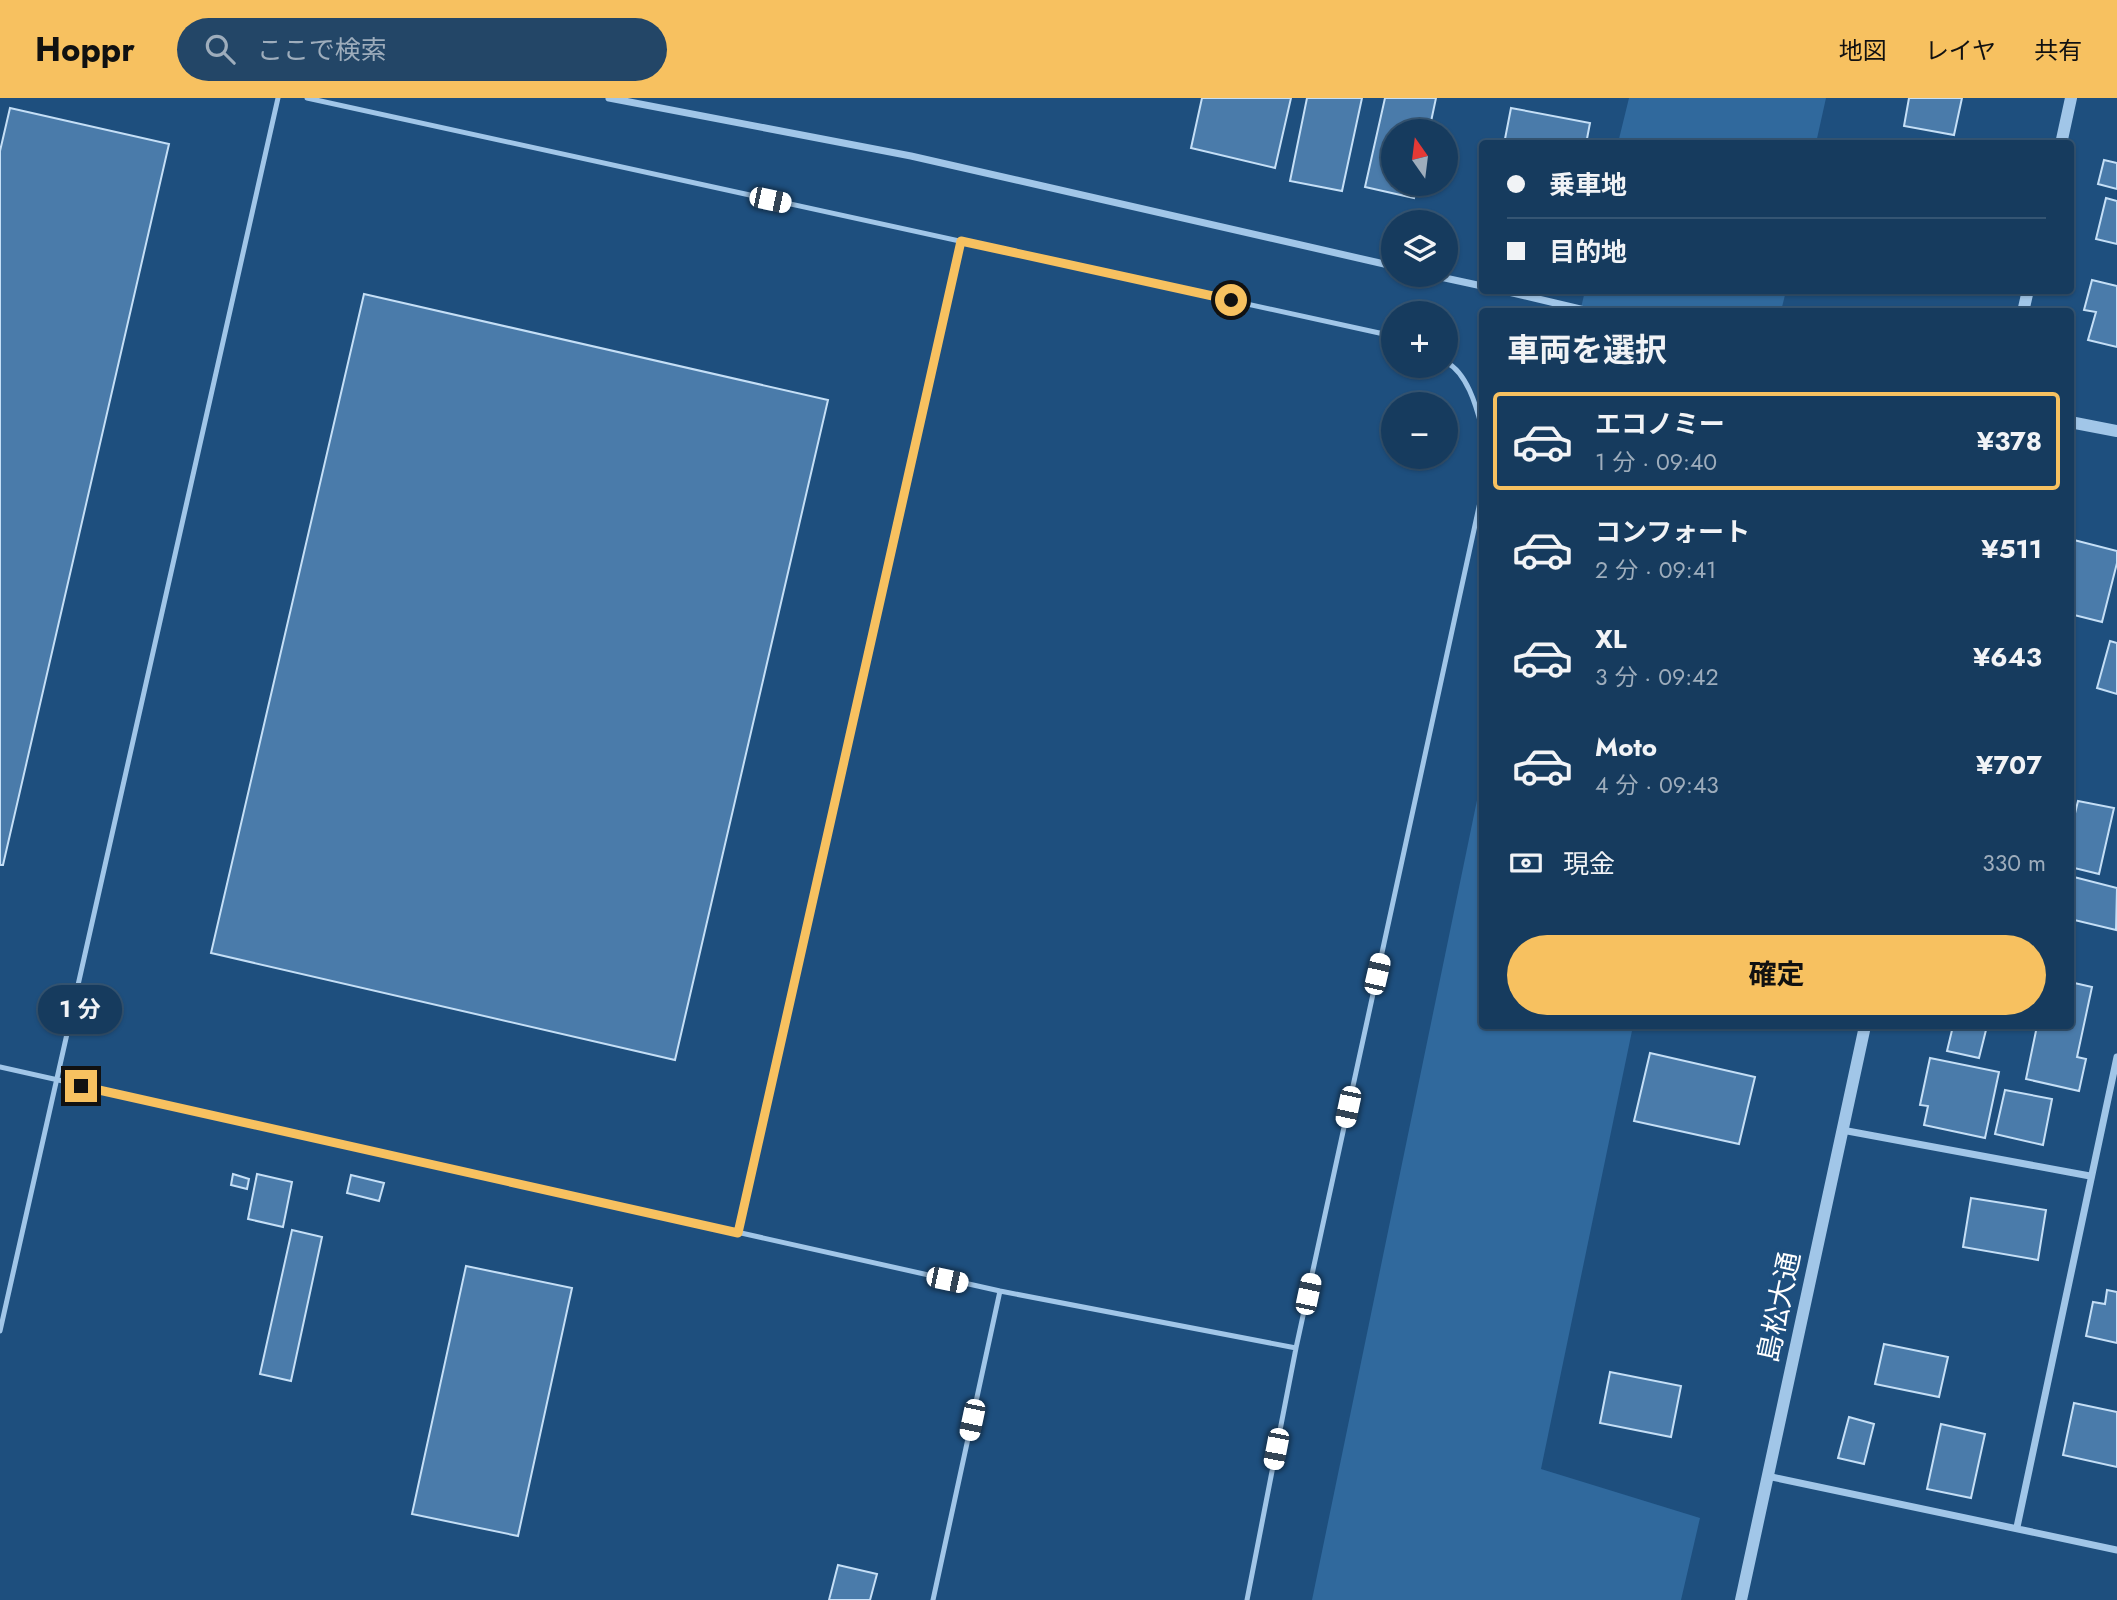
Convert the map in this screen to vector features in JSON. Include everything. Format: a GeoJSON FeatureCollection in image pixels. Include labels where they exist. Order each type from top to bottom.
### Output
{"type":"FeatureCollection","features":[{"type":"Feature","properties":{"kind":"street"},"geometry":{"type":"LineString","coordinates":[[608,98],[911,156],[1381,263]]}},
{"type":"Feature","properties":{"kind":"street"},"geometry":{"type":"LineString","coordinates":[[2062,140],[2071,98]]}},
{"type":"Feature","properties":{"kind":"street"},"geometry":{"type":"LineString","coordinates":[[1458,281],[1479,285]]}},
{"type":"Feature","properties":{"kind":"street"},"geometry":{"type":"LineString","coordinates":[[1517,294],[1575,308]]}},
{"type":"Feature","properties":{"kind":"street"},"geometry":{"type":"LineString","coordinates":[[2074,423],[2117,432]]}},
{"type":"Feature","properties":{"kind":"street","name":"島松大通"},"geometry":{"type":"LineString","coordinates":[[1741,1600],[1864,1029]]}},
{"type":"Feature","properties":{"kind":"street"},"geometry":{"type":"LineString","coordinates":[[2017,1527],[2117,1057]]}},
{"type":"Feature","properties":{"kind":"street"},"geometry":{"type":"LineString","coordinates":[[1843,1130],[2090,1176]]}},
{"type":"Feature","properties":{"kind":"street"},"geometry":{"type":"LineString","coordinates":[[1767,1476],[2117,1550]]}},
{"type":"Feature","properties":{"kind":"lane"},"geometry":{"type":"LineString","coordinates":[[0,1331],[278,98]]}},
{"type":"Feature","properties":{"kind":"lane"},"geometry":{"type":"LineString","coordinates":[[307,98],[1381,333]]}},
{"type":"Feature","properties":{"kind":"lane"},"geometry":{"type":"LineString","coordinates":[[738,1233],[961,241]]}},
{"type":"Feature","properties":{"kind":"lane"},"geometry":{"type":"LineString","coordinates":[[1458,370],[1479,421]]}},
{"type":"Feature","properties":{"kind":"lane"},"geometry":{"type":"LineString","coordinates":[[1247,1600],[1296,1348],[1479,507]]}},
{"type":"Feature","properties":{"kind":"lane"},"geometry":{"type":"LineString","coordinates":[[0,1068],[1000,1291],[1296,1348]]}},
{"type":"Feature","properties":{"kind":"lane"},"geometry":{"type":"LineString","coordinates":[[933,1600],[1000,1291]]}},
{"type":"Feature","properties":{"kind":"shaded area"},"geometry":{"type":"Polygon","coordinates":[[[1629,98],[1826,98],[1817,140],[1619,140],[1629,98]]]}},
{"type":"Feature","properties":{"kind":"shaded area"},"geometry":{"type":"Polygon","coordinates":[[[1584,294],[1785,294],[1782,308],[1581,308],[1584,294]]]}},
{"type":"Feature","properties":{"kind":"shaded area"},"geometry":{"type":"Polygon","coordinates":[[[1479,791],[1479,1029],[1632,1029],[1541,1469],[1700,1518],[1681,1600],[1312,1600],[1479,791]]]}},
{"type":"Feature","properties":{"kind":"building"},"geometry":{"type":"Polygon","coordinates":[[[1202,98],[1291,98],[1275,168],[1191,148],[1202,98]]]}},
{"type":"Feature","properties":{"kind":"building"},"geometry":{"type":"Polygon","coordinates":[[[1307,98],[1362,98],[1342,191],[1290,181],[1307,98]]]}},
{"type":"Feature","properties":{"kind":"building"},"geometry":{"type":"Polygon","coordinates":[[[1385,98],[1436,98],[1432,119],[1381,119],[1381,191],[1365,187],[1385,98]]]}},
{"type":"Feature","properties":{"kind":"building"},"geometry":{"type":"Polygon","coordinates":[[[1909,98],[1962,98],[1954,135],[1904,126],[1909,98]]]}},
{"type":"Feature","properties":{"kind":"building"},"geometry":{"type":"Polygon","coordinates":[[[10,108],[169,144],[3,865],[0,865],[0,151],[10,108]]]}},
{"type":"Feature","properties":{"kind":"building"},"geometry":{"type":"Polygon","coordinates":[[[1511,108],[1590,123],[1587,140],[1505,140],[1511,108]]]}},
{"type":"Feature","properties":{"kind":"building"},"geometry":{"type":"Polygon","coordinates":[[[2104,160],[2117,163],[2117,189],[2098,184],[2104,160]]]}},
{"type":"Feature","properties":{"kind":"building"},"geometry":{"type":"Polygon","coordinates":[[[2106,198],[2117,201],[2117,244],[2096,239],[2106,198]]]}},
{"type":"Feature","properties":{"kind":"building"},"geometry":{"type":"Polygon","coordinates":[[[2092,280],[2117,286],[2117,347],[2088,340],[2096,312],[2084,310],[2092,280]]]}},
{"type":"Feature","properties":{"kind":"building"},"geometry":{"type":"Polygon","coordinates":[[[364,294],[828,400],[675,1060],[211,953],[364,294]]]}},
{"type":"Feature","properties":{"kind":"building"},"geometry":{"type":"Polygon","coordinates":[[[2074,540],[2117,551],[2117,563],[2102,622],[2074,615],[2074,540]]]}},
{"type":"Feature","properties":{"kind":"building"},"geometry":{"type":"Polygon","coordinates":[[[2110,641],[2117,643],[2117,694],[2097,688],[2110,641]]]}},
{"type":"Feature","properties":{"kind":"building"},"geometry":{"type":"Polygon","coordinates":[[[2078,801],[2114,808],[2099,874],[2074,868],[2074,818],[2078,801]]]}},
{"type":"Feature","properties":{"kind":"building"},"geometry":{"type":"Polygon","coordinates":[[[2074,877],[2117,888],[2116,930],[2074,920],[2074,877]]]}},
{"type":"Feature","properties":{"kind":"building"},"geometry":{"type":"Polygon","coordinates":[[[2074,983],[2092,987],[2077,1057],[2086,1059],[2079,1091],[2026,1079],[2036,1029],[2074,1029],[2074,983]]]}},
{"type":"Feature","properties":{"kind":"building"},"geometry":{"type":"Polygon","coordinates":[[[1952,1029],[1986,1029],[1979,1058],[1947,1051],[1952,1029]]]}},
{"type":"Feature","properties":{"kind":"building"},"geometry":{"type":"Polygon","coordinates":[[[1650,1053],[1755,1077],[1739,1144],[1634,1121],[1650,1053]]]}},
{"type":"Feature","properties":{"kind":"building"},"geometry":{"type":"Polygon","coordinates":[[[1930,1058],[1999,1072],[1985,1138],[1924,1125],[1928,1106],[1920,1105],[1930,1058]]]}},
{"type":"Feature","properties":{"kind":"building"},"geometry":{"type":"Polygon","coordinates":[[[2005,1090],[2052,1099],[2043,1145],[1995,1134],[2005,1090]]]}},
{"type":"Feature","properties":{"kind":"building"},"geometry":{"type":"Polygon","coordinates":[[[233,1174],[249,1179],[247,1189],[231,1185],[233,1174]]]}},
{"type":"Feature","properties":{"kind":"building"},"geometry":{"type":"Polygon","coordinates":[[[257,1174],[292,1182],[283,1227],[248,1219],[257,1174]]]}},
{"type":"Feature","properties":{"kind":"building"},"geometry":{"type":"Polygon","coordinates":[[[351,1175],[384,1183],[379,1201],[347,1193],[351,1175]]]}},
{"type":"Feature","properties":{"kind":"building"},"geometry":{"type":"Polygon","coordinates":[[[1971,1198],[2046,1210],[2038,1260],[1963,1247],[1971,1198]]]}},
{"type":"Feature","properties":{"kind":"building"},"geometry":{"type":"Polygon","coordinates":[[[292,1230],[322,1237],[291,1381],[260,1374],[292,1230]]]}},
{"type":"Feature","properties":{"kind":"building"},"geometry":{"type":"Polygon","coordinates":[[[466,1266],[572,1288],[518,1536],[412,1514],[466,1266]]]}},
{"type":"Feature","properties":{"kind":"building"},"geometry":{"type":"Polygon","coordinates":[[[2107,1290],[2117,1292],[2117,1343],[2086,1336],[2093,1302],[2105,1304],[2107,1290]]]}},
{"type":"Feature","properties":{"kind":"building"},"geometry":{"type":"Polygon","coordinates":[[[1884,1344],[1948,1357],[1939,1397],[1875,1384],[1884,1344]]]}},
{"type":"Feature","properties":{"kind":"building"},"geometry":{"type":"Polygon","coordinates":[[[1610,1372],[1681,1386],[1671,1437],[1600,1423],[1610,1372]]]}},
{"type":"Feature","properties":{"kind":"building"},"geometry":{"type":"Polygon","coordinates":[[[2074,1403],[2117,1412],[2117,1467],[2063,1455],[2074,1403]]]}},
{"type":"Feature","properties":{"kind":"building"},"geometry":{"type":"Polygon","coordinates":[[[1849,1417],[1874,1424],[1864,1464],[1838,1458],[1849,1417]]]}},
{"type":"Feature","properties":{"kind":"building"},"geometry":{"type":"Polygon","coordinates":[[[1941,1424],[1985,1434],[1971,1498],[1927,1489],[1941,1424]]]}},
{"type":"Feature","properties":{"kind":"building"},"geometry":{"type":"Polygon","coordinates":[[[838,1565],[877,1574],[870,1600],[829,1600],[838,1565]]]}},
{"type":"Feature","properties":{"kind":"route"},"geometry":{"type":"LineString","coordinates":[[81,1086],[738,1233],[961,241],[1231,300]]}}]}
